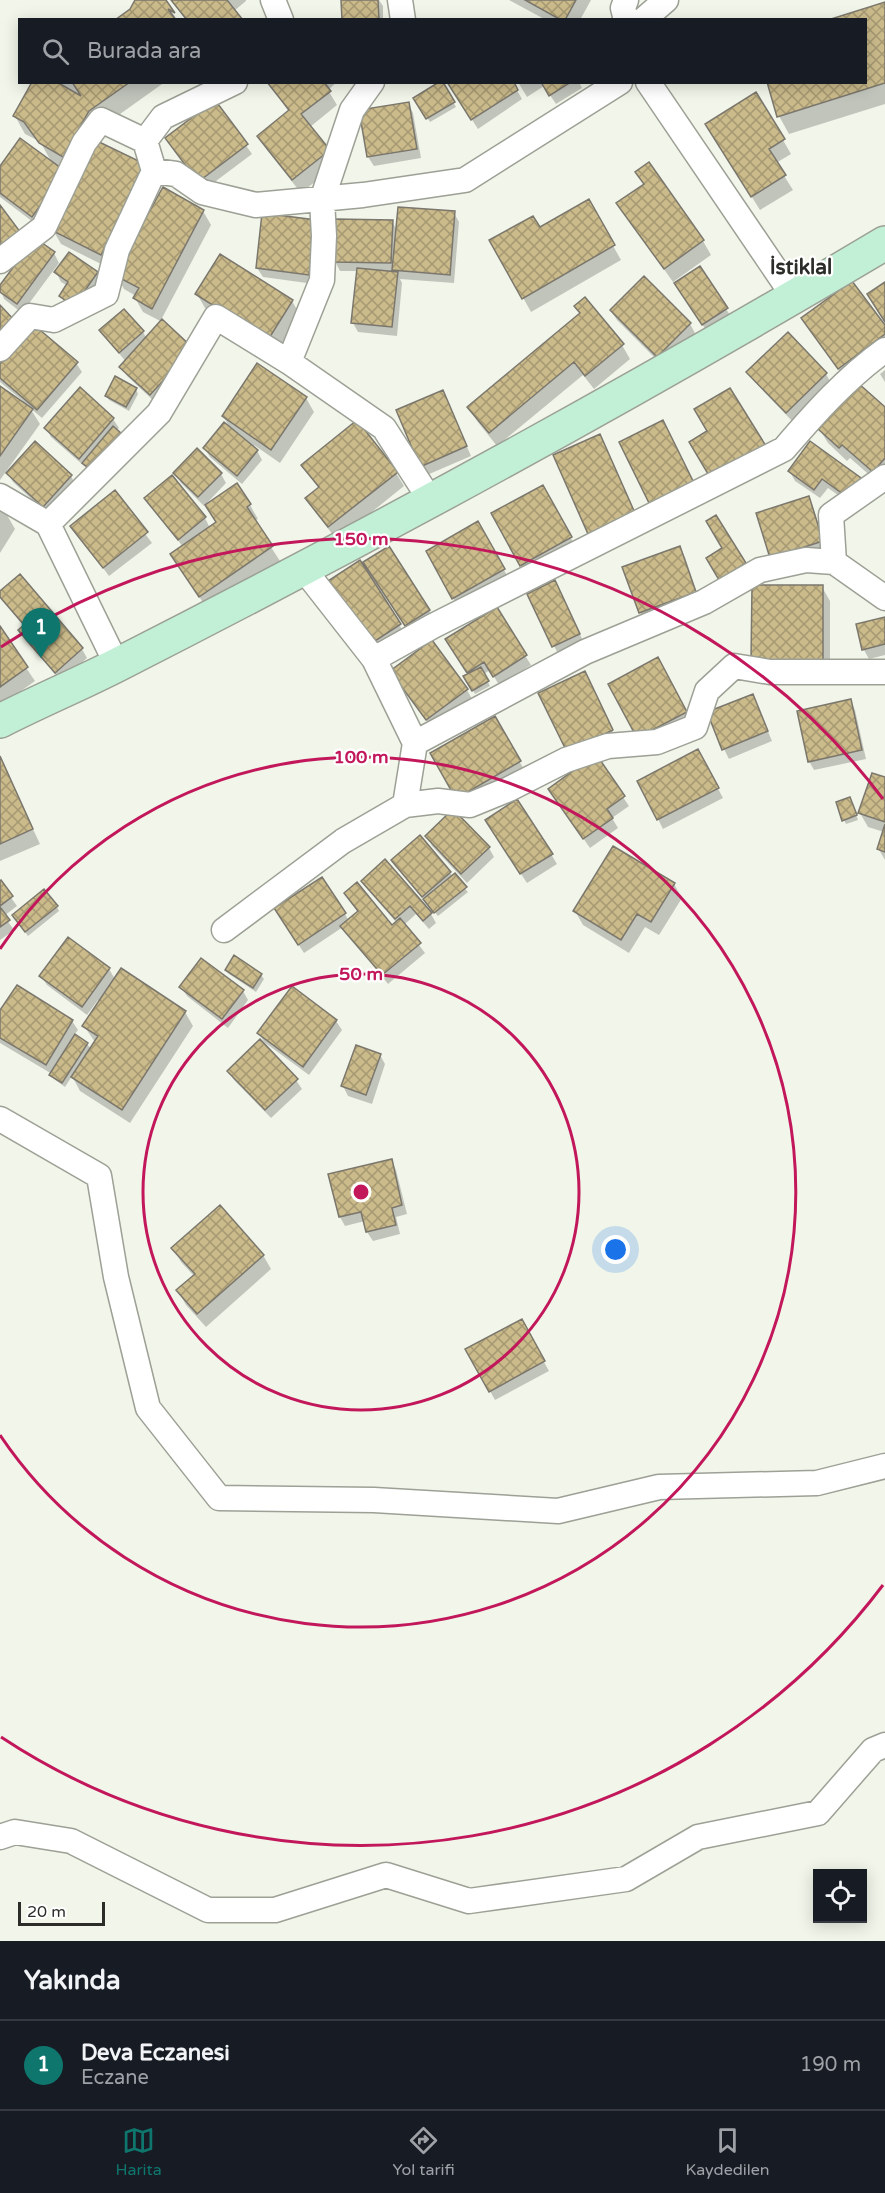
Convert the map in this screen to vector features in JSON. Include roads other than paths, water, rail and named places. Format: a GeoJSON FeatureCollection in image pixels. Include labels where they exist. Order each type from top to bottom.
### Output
{"type":"FeatureCollection","features":[{"type":"Feature","properties":{"kind":"main road"},"geometry":{"type":"LineString","coordinates":[[0,721],[117,665],[431,501],[729,336],[885,243]]}},
{"type":"Feature","properties":{"kind":"street"},"geometry":{"type":"LineString","coordinates":[[273,0],[280,18]]}},
{"type":"Feature","properties":{"kind":"street"},"geometry":{"type":"LineString","coordinates":[[400,0],[403,18]]}},
{"type":"Feature","properties":{"kind":"street"},"geometry":{"type":"LineString","coordinates":[[626,0],[623,8],[626,18]]}},
{"type":"Feature","properties":{"kind":"street"},"geometry":{"type":"LineString","coordinates":[[645,18],[666,0]]}},
{"type":"Feature","properties":{"kind":"street"},"geometry":{"type":"LineString","coordinates":[[146,141],[163,117],[231,84]]}},
{"type":"Feature","properties":{"kind":"street"},"geometry":{"type":"LineString","coordinates":[[289,362],[322,280],[324,236],[322,200],[352,110],[371,84]]}},
{"type":"Feature","properties":{"kind":"street"},"geometry":{"type":"LineString","coordinates":[[154,171],[176,174],[202,192],[256,205],[322,200],[465,180],[617,84]]}},
{"type":"Feature","properties":{"kind":"street"},"geometry":{"type":"LineString","coordinates":[[649,84],[794,297]]}},
{"type":"Feature","properties":{"kind":"street"},"geometry":{"type":"LineString","coordinates":[[0,261],[44,227],[84,144],[100,120],[146,141]]}},
{"type":"Feature","properties":{"kind":"street"},"geometry":{"type":"LineString","coordinates":[[0,349],[30,316],[54,320],[105,294],[117,250],[154,171],[146,141]]}},
{"type":"Feature","properties":{"kind":"street"},"geometry":{"type":"LineString","coordinates":[[48,524],[159,412],[216,317],[289,362],[384,428],[431,501]]}},
{"type":"Feature","properties":{"kind":"street"},"geometry":{"type":"LineString","coordinates":[[374,659],[433,626],[784,449],[865,365],[885,351]]}},
{"type":"Feature","properties":{"kind":"street"},"geometry":{"type":"LineString","coordinates":[[834,562],[831,515],[885,477]]}},
{"type":"Feature","properties":{"kind":"street"},"geometry":{"type":"LineString","coordinates":[[0,496],[48,524],[117,665]]}},
{"type":"Feature","properties":{"kind":"street"},"geometry":{"type":"LineString","coordinates":[[415,743],[585,652],[704,602],[760,570],[806,560],[834,562],[885,598]]}},
{"type":"Feature","properties":{"kind":"street"},"geometry":{"type":"LineString","coordinates":[[302,567],[374,659],[415,743],[405,805]]}},
{"type":"Feature","properties":{"kind":"street"},"geometry":{"type":"LineString","coordinates":[[224,930],[343,841],[405,805],[438,801],[471,805],[509,789],[566,760],[608,746],[657,742],[695,727],[707,692],[734,666],[781,672],[885,672]]}},
{"type":"Feature","properties":{"kind":"street"},"geometry":{"type":"LineString","coordinates":[[0,1119],[99,1176],[116,1277],[148,1408],[219,1498],[374,1500],[558,1511],[659,1487],[817,1483],[882,1462]]}},
{"type":"Feature","properties":{"kind":"street"},"geometry":{"type":"LineString","coordinates":[[0,1837],[15,1832],[71,1841],[208,1910],[275,1910],[386,1875],[469,1901],[626,1879],[698,1837],[818,1813],[873,1750],[885,1745]]}},
{"type":"Feature","properties":{"kind":"place","name":"Deva Eczanesi"},"geometry":{"type":"Point","coordinates":[41,658]}},
{"type":"Feature","properties":{"kind":"district","name":"İstiklal"},"geometry":{"type":"Point","coordinates":[801,267]}}]}
